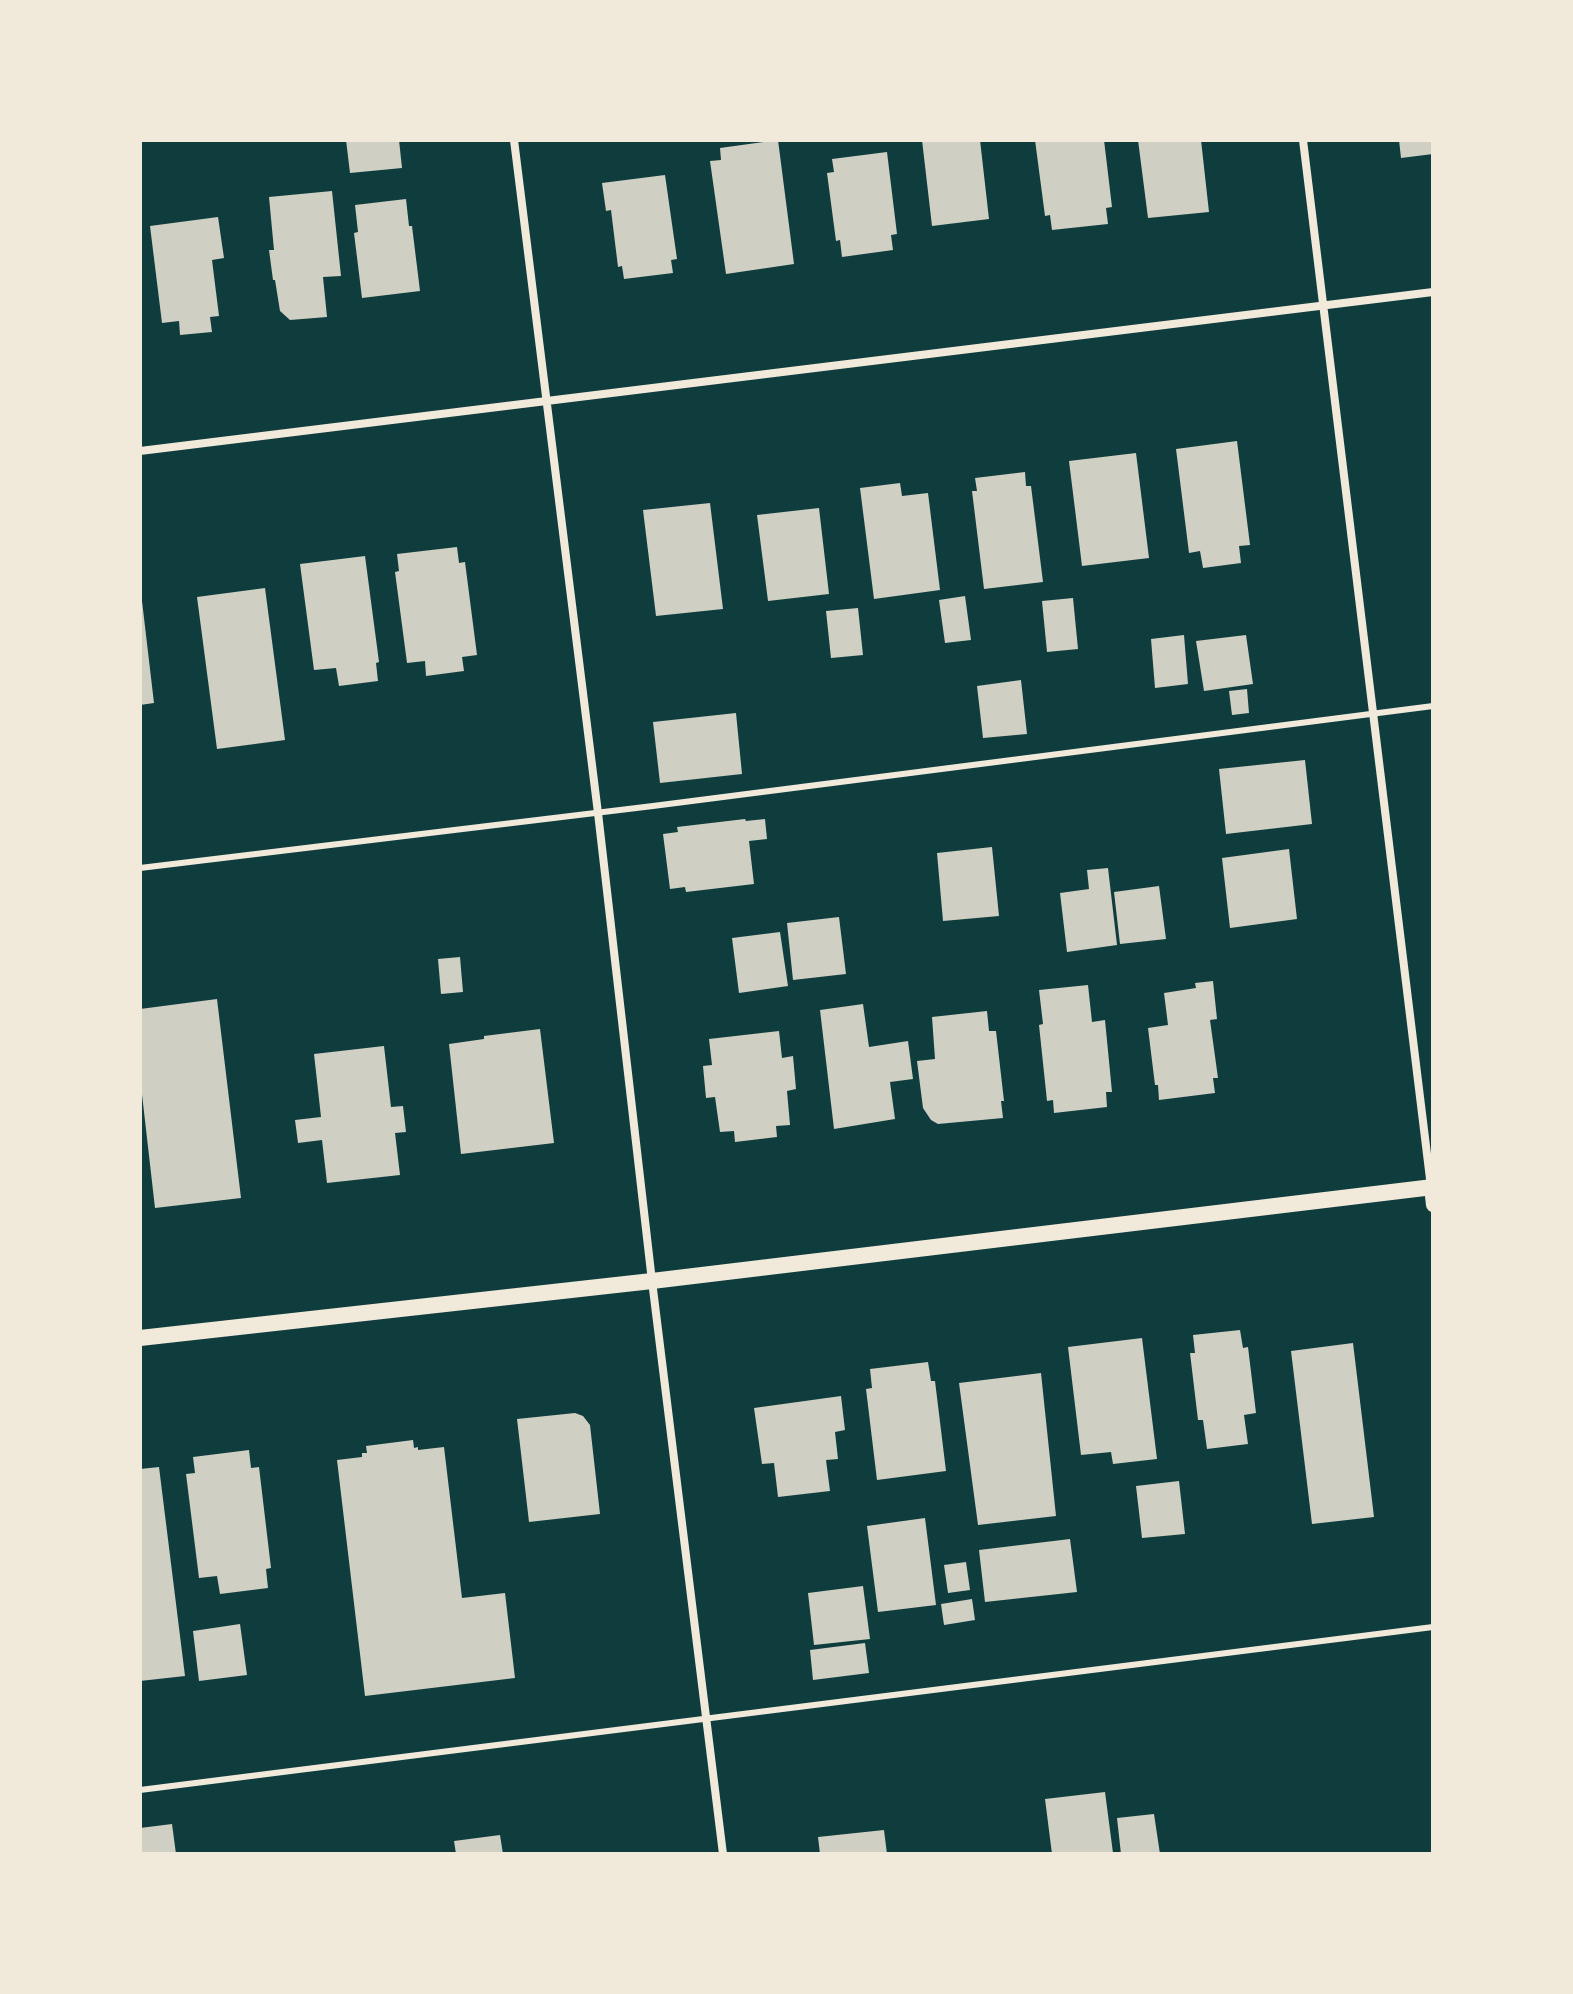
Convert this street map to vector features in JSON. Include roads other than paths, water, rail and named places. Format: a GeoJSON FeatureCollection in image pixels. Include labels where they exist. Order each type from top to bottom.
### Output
{"type":"FeatureCollection","features":[{"type":"Feature","properties":{"kind":"main road"},"geometry":{"type":"LineString","coordinates":[[140,1338],[652,1281],[1432,1187]]}},
{"type":"Feature","properties":{"kind":"street"},"geometry":{"type":"LineString","coordinates":[[514,140],[723,1854]]}},
{"type":"Feature","properties":{"kind":"street"},"geometry":{"type":"LineString","coordinates":[[1303,140],[1433,1205]]}},
{"type":"Feature","properties":{"kind":"street"},"geometry":{"type":"LineString","coordinates":[[140,451],[1433,292]]}},
{"type":"Feature","properties":{"kind":"lane"},"geometry":{"type":"LineString","coordinates":[[140,868],[1433,706]]}},
{"type":"Feature","properties":{"kind":"lane"},"geometry":{"type":"LineString","coordinates":[[140,1790],[1433,1627]]}}]}
